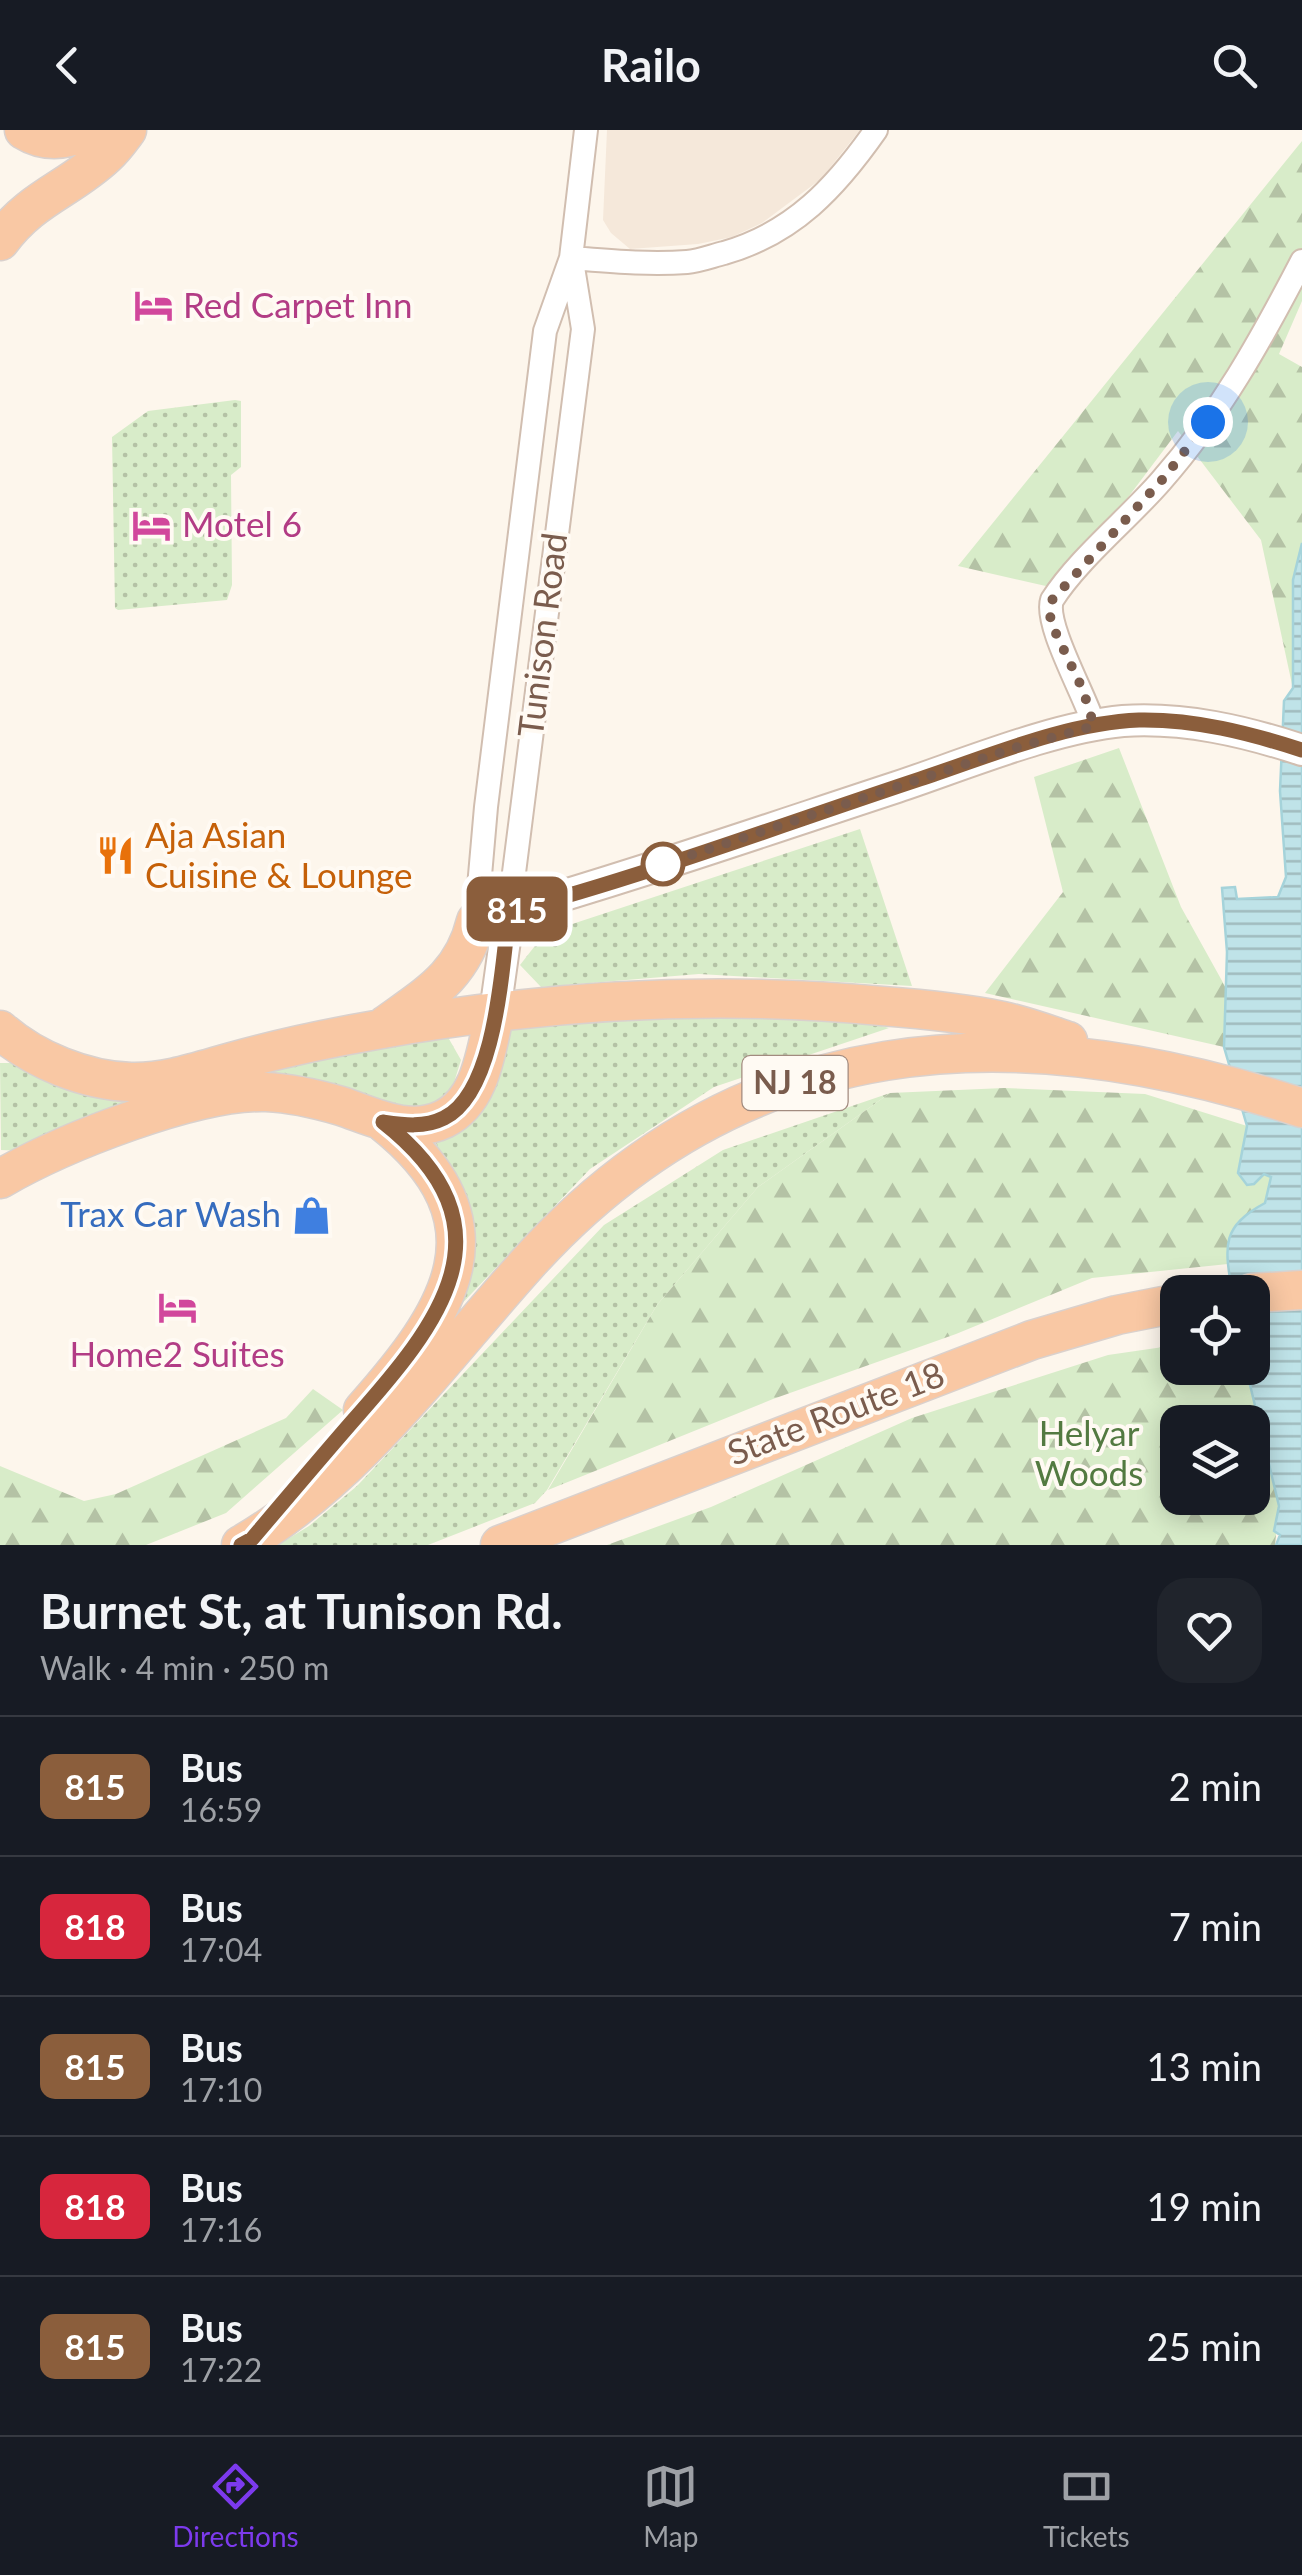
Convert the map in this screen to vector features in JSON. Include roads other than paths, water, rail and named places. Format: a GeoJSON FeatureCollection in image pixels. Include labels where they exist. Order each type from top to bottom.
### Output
{"type":"FeatureCollection","features":[{"type":"Feature","properties":{"kind":"highway"},"geometry":{"type":"LineString","coordinates":[[24,130],[43,139],[60,140],[88,130]]}},
{"type":"Feature","properties":{"kind":"highway"},"geometry":{"type":"LineString","coordinates":[[0,241],[38,200],[106,155],[127,130]]}},
{"type":"Feature","properties":{"kind":"highway"},"geometry":{"type":"LineString","coordinates":[[380,1029],[452,974],[492,916]]}},
{"type":"Feature","properties":{"kind":"highway"},"geometry":{"type":"LineString","coordinates":[[5,1040],[78,1073],[132,1082],[170,1078],[380,1029],[495,1012],[592,1002],[769,998],[863,1004],[1004,1021],[1157,1068]]}},
{"type":"Feature","properties":{"kind":"highway"},"geometry":{"type":"LineString","coordinates":[[9,1168],[138,1120],[223,1095],[292,1095],[342,1106],[383,1122],[423,1125],[460,1107],[479,1076],[495,1012]]}},
{"type":"Feature","properties":{"kind":"highway","name":"NJ 18"},"geometry":{"type":"LineString","coordinates":[[246,1542],[311,1496],[358,1452],[548,1241],[597,1194],[664,1145],[715,1116],[772,1091],[826,1073],[926,1054],[1021,1052],[1157,1068],[1302,1108]]}},
{"type":"Feature","properties":{"kind":"highway"},"geometry":{"type":"LineString","coordinates":[[246,1542],[408,1357],[433,1320],[448,1288],[456,1253],[448,1200],[423,1158],[383,1122]]}},
{"type":"Feature","properties":{"kind":"highway"},"geometry":{"type":"LineString","coordinates":[[1270,1292],[1302,1290]]}},
{"type":"Feature","properties":{"kind":"highway","name":"State Route 18"},"geometry":{"type":"LineString","coordinates":[[500,1545],[1005,1350],[1117,1315],[1160,1307]]}},
{"type":"Feature","properties":{"kind":"highway"},"geometry":{"type":"LineString","coordinates":[[543,1545],[594,1508]]}},
{"type":"Feature","properties":{"kind":"street","name":"Tunison Road"},"geometry":{"type":"LineString","coordinates":[[495,1012],[492,916],[506,642],[545,332],[571,258],[586,130]]}},
{"type":"Feature","properties":{"kind":"street"},"geometry":{"type":"LineString","coordinates":[[571,258],[690,262],[740,248],[784,228],[818,202],[847,172],[876,130]]}},
{"type":"Feature","properties":{"kind":"street","name":"Tunison Road"},"geometry":{"type":"LineString","coordinates":[[492,916],[542,647],[582,330],[571,258]]}},
{"type":"Feature","properties":{"kind":"street"},"geometry":{"type":"LineString","coordinates":[[1094,726],[1083,690],[1050,621],[1052,600],[1162,480],[1208,422],[1250,360],[1302,261]]}},
{"type":"Feature","properties":{"kind":"street"},"geometry":{"type":"LineString","coordinates":[[506,642],[542,647]]}},
{"type":"Feature","properties":{"kind":"street"},"geometry":{"type":"LineString","coordinates":[[492,916],[579,892],[978,760],[1094,726],[1142,720],[1195,724],[1289,746]]}},
{"type":"Feature","properties":{"kind":"water"},"geometry":{"type":"Polygon","coordinates":[[[1302,543],[1302,1545],[1276,1545],[1280,1535],[1274,1531],[1279,1506],[1270,1468],[1270,1405],[1255,1405],[1250,1385],[1270,1385],[1270,1275],[1230,1275],[1228,1262],[1233,1230],[1265,1203],[1271,1177],[1264,1174],[1247,1185],[1238,1173],[1247,1126],[1224,1047],[1227,952],[1222,888],[1235,887],[1237,899],[1278,897],[1286,877],[1280,791],[1284,701],[1293,688],[1293,580],[1302,543]]]}},
{"type":"Feature","properties":{"kind":"place","name":"Red Carpet Inn"},"geometry":{"type":"Point","coordinates":[153,306]}},
{"type":"Feature","properties":{"kind":"place","name":"Motel 6"},"geometry":{"type":"Point","coordinates":[152,525]}},
{"type":"Feature","properties":{"kind":"place","name":"Aja Asian Cuisine & Lounge"},"geometry":{"type":"Point","coordinates":[115,856]}},
{"type":"Feature","properties":{"kind":"place","name":"Trax Car Wash"},"geometry":{"type":"Point","coordinates":[311,1215]}},
{"type":"Feature","properties":{"kind":"place","name":"Home2 Suites"},"geometry":{"type":"Point","coordinates":[177,1308]}},
{"type":"Feature","properties":{"kind":"park label","name":"Helyar Woods"},"geometry":{"type":"Point","coordinates":[1089,1454]}}]}
